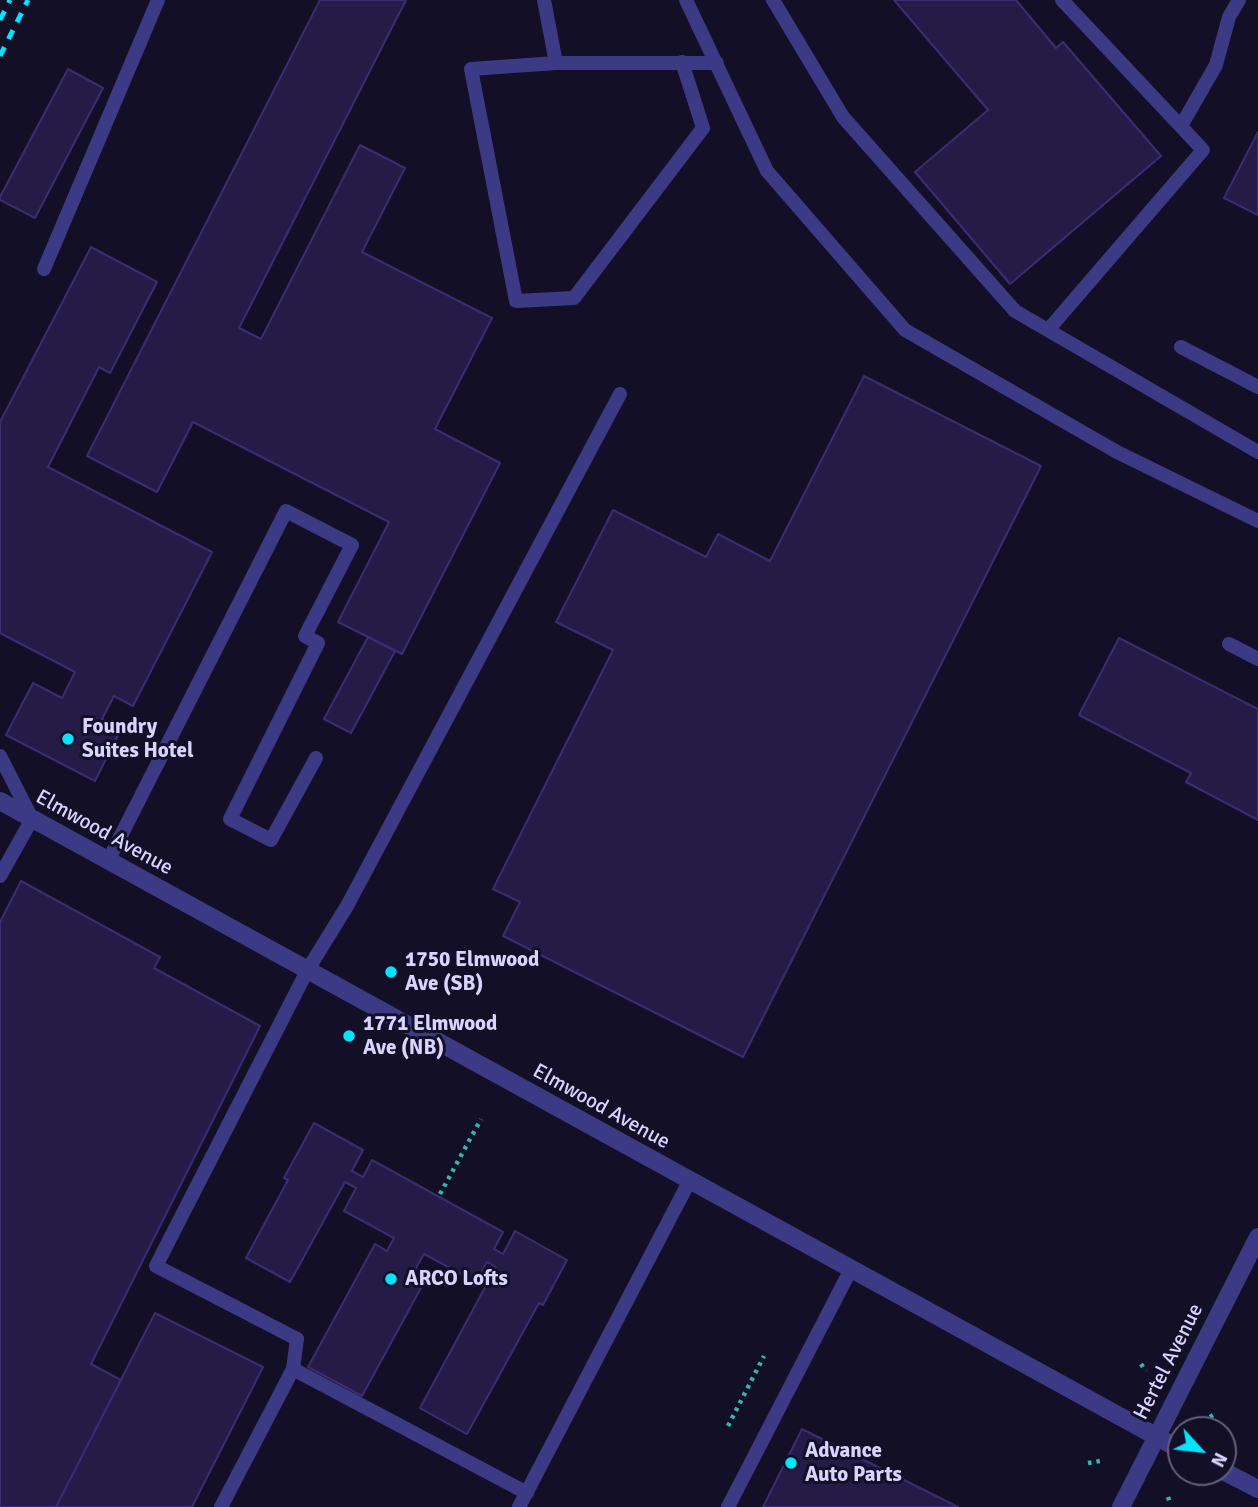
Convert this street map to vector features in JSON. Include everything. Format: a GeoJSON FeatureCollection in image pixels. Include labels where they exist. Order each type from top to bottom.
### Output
{"type":"FeatureCollection","features":[{"type":"Feature","properties":{"kind":"street","name":"Elmwood Avenue"},"geometry":{"type":"LineString","coordinates":[[0,801],[1167,1443]]}},
{"type":"Feature","properties":{"kind":"street","name":"Hertel Avenue"},"geometry":{"type":"LineString","coordinates":[[1121,1507],[1258,1237]]}},
{"type":"Feature","properties":{"kind":"street"},"geometry":{"type":"LineString","coordinates":[[1237,1478],[1258,1489]]}},
{"type":"Feature","properties":{"kind":"lane"},"geometry":{"type":"LineString","coordinates":[[44,269],[158,0]]}},
{"type":"Feature","properties":{"kind":"lane"},"geometry":{"type":"LineString","coordinates":[[544,0],[556,63]]}},
{"type":"Feature","properties":{"kind":"lane"},"geometry":{"type":"LineString","coordinates":[[687,0],[767,171],[905,330],[1117,452],[1258,521]]}},
{"type":"Feature","properties":{"kind":"lane"},"geometry":{"type":"LineString","coordinates":[[773,0],[843,117],[1014,311],[1258,452]]}},
{"type":"Feature","properties":{"kind":"lane"},"geometry":{"type":"LineString","coordinates":[[1048,330],[1203,150],[1062,0]]}},
{"type":"Feature","properties":{"kind":"lane"},"geometry":{"type":"LineString","coordinates":[[1181,127],[1216,65],[1229,17],[1239,0]]}},
{"type":"Feature","properties":{"kind":"lane"},"geometry":{"type":"LineString","coordinates":[[682,62],[703,128],[574,298],[516,301],[471,69],[556,63],[682,62],[717,62]]}},
{"type":"Feature","properties":{"kind":"lane"},"geometry":{"type":"LineString","coordinates":[[1181,347],[1258,387]]}},
{"type":"Feature","properties":{"kind":"lane"},"geometry":{"type":"LineString","coordinates":[[221,1507],[293,1369],[297,1339],[156,1266],[307,971],[347,906],[620,394]]}},
{"type":"Feature","properties":{"kind":"lane"},"geometry":{"type":"LineString","coordinates":[[108,861],[286,511],[352,545],[305,636],[318,643],[230,820],[271,840],[316,758]]}},
{"type":"Feature","properties":{"kind":"lane"},"geometry":{"type":"LineString","coordinates":[[1229,644],[1258,659]]}},
{"type":"Feature","properties":{"kind":"lane"},"geometry":{"type":"LineString","coordinates":[[0,756],[32,819],[0,876]]}},
{"type":"Feature","properties":{"kind":"lane"},"geometry":{"type":"LineString","coordinates":[[519,1507],[689,1182]]}},
{"type":"Feature","properties":{"kind":"lane"},"geometry":{"type":"LineString","coordinates":[[728,1507],[850,1271]]}},
{"type":"Feature","properties":{"kind":"lane"},"geometry":{"type":"LineString","coordinates":[[293,1369],[527,1493]]}},
{"type":"Feature","properties":{"kind":"path"},"geometry":{"type":"LineString","coordinates":[[440,1194],[481,1119]]}},
{"type":"Feature","properties":{"kind":"path"},"geometry":{"type":"LineString","coordinates":[[728,1426],[764,1356]]}},
{"type":"Feature","properties":{"kind":"path"},"geometry":{"type":"LineString","coordinates":[[1141,1364],[1146,1371]]}},
{"type":"Feature","properties":{"kind":"path"},"geometry":{"type":"LineString","coordinates":[[1088,1463],[1100,1461]]}},
{"type":"Feature","properties":{"kind":"building"},"geometry":{"type":"Polygon","coordinates":[[[320,0],[406,0],[239,328],[261,339],[360,145],[405,168],[362,252],[492,318],[435,429],[500,463],[402,654],[338,622],[389,522],[193,422],[157,492],[87,456],[320,0]]]}},
{"type":"Feature","properties":{"kind":"building"},"geometry":{"type":"Polygon","coordinates":[[[894,0],[1016,0],[1056,48],[1063,42],[1161,156],[1010,284],[915,172],[988,110],[894,0]]]}},
{"type":"Feature","properties":{"kind":"building"},"geometry":{"type":"Polygon","coordinates":[[[68,69],[103,88],[35,218],[0,200],[0,197],[68,69]]]}},
{"type":"Feature","properties":{"kind":"building"},"geometry":{"type":"Polygon","coordinates":[[[1258,132],[1258,215],[1224,198],[1258,132]]]}},
{"type":"Feature","properties":{"kind":"building"},"geometry":{"type":"Polygon","coordinates":[[[91,247],[157,282],[110,373],[99,367],[48,467],[212,552],[133,706],[114,696],[102,719],[121,729],[95,781],[6,735],[33,683],[62,698],[75,672],[0,633],[0,422],[91,247]]]}},
{"type":"Feature","properties":{"kind":"building"},"geometry":{"type":"Polygon","coordinates":[[[864,376],[1041,466],[743,1057],[503,936],[520,902],[493,889],[613,650],[556,622],[613,510],[706,557],[718,534],[770,561],[864,376]]]}},
{"type":"Feature","properties":{"kind":"building"},"geometry":{"type":"Polygon","coordinates":[[[368,637],[395,651],[351,733],[324,719],[368,637]]]}},
{"type":"Feature","properties":{"kind":"building"},"geometry":{"type":"Polygon","coordinates":[[[1119,638],[1258,709],[1258,820],[1186,782],[1191,773],[1079,715],[1119,638]]]}},
{"type":"Feature","properties":{"kind":"building"},"geometry":{"type":"Polygon","coordinates":[[[21,881],[160,957],[154,968],[260,1026],[91,1364],[121,1380],[56,1507],[0,1507],[0,922],[21,881]]]}},
{"type":"Feature","properties":{"kind":"building","name":"ARCO Lofts"},"geometry":{"type":"Polygon","coordinates":[[[314,1123],[363,1150],[352,1171],[363,1177],[372,1160],[503,1232],[494,1249],[503,1254],[515,1231],[567,1260],[543,1305],[539,1303],[467,1434],[420,1408],[496,1267],[487,1262],[476,1282],[424,1254],[416,1268],[428,1275],[362,1396],[308,1367],[375,1244],[387,1251],[394,1238],[344,1211],[356,1188],[345,1182],[290,1282],[246,1258],[288,1180],[284,1178],[314,1123]]]}},
{"type":"Feature","properties":{"kind":"building"},"geometry":{"type":"Polygon","coordinates":[[[155,1313],[263,1367],[192,1507],[56,1507],[155,1313]]]}},
{"type":"Feature","properties":{"kind":"building"},"geometry":{"type":"Polygon","coordinates":[[[802,1429],[958,1507],[763,1507],[802,1429]]]}},
{"type":"Feature","properties":{"kind":"railway"},"geometry":{"type":"LineString","coordinates":[[0,20],[10,0]]}},
{"type":"Feature","properties":{"kind":"railway"},"geometry":{"type":"LineString","coordinates":[[0,56],[28,0]]}},
{"type":"Feature","properties":{"kind":"place","name":"Foundry Suites Hotel"},"geometry":{"type":"Point","coordinates":[68,739]}},
{"type":"Feature","properties":{"kind":"place","name":"1750 Elmwood Ave (SB)"},"geometry":{"type":"Point","coordinates":[391,972]}},
{"type":"Feature","properties":{"kind":"place","name":"1771 Elmwood Ave (NB)"},"geometry":{"type":"Point","coordinates":[349,1036]}},
{"type":"Feature","properties":{"kind":"place","name":"ARCO Lofts"},"geometry":{"type":"Point","coordinates":[391,1279]}},
{"type":"Feature","properties":{"kind":"place","name":"Advance Auto Parts"},"geometry":{"type":"Point","coordinates":[791,1463]}}]}
